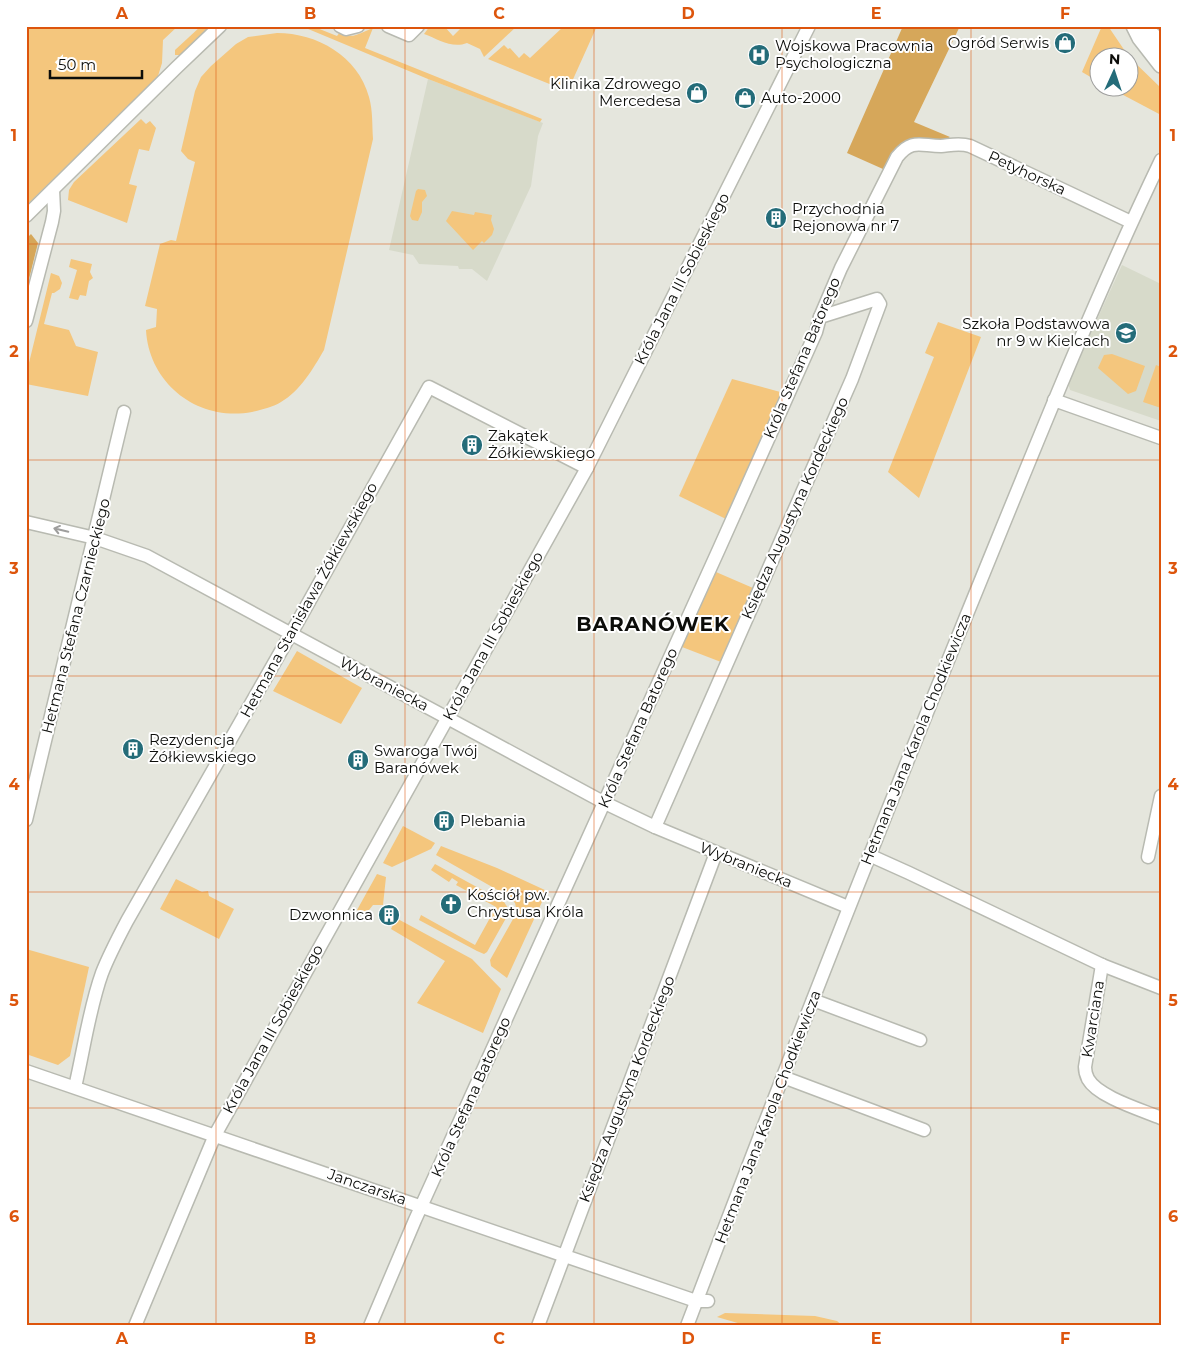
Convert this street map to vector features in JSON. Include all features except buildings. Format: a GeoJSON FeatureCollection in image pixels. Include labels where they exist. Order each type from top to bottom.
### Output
{"type":"FeatureCollection","features":[{"type":"Feature","properties":{"kind":"main road"},"geometry":{"type":"LineString","coordinates":[[1134,26],[1140,38],[1161,65]]}},
{"type":"Feature","properties":{"kind":"main road"},"geometry":{"type":"LineString","coordinates":[[1138,26],[1161,42]]}},
{"type":"Feature","properties":{"kind":"street"},"geometry":{"type":"LineString","coordinates":[[26,216],[220,26]]}},
{"type":"Feature","properties":{"kind":"street"},"geometry":{"type":"LineString","coordinates":[[340,26],[346,29],[358,26]]}},
{"type":"Feature","properties":{"kind":"street"},"geometry":{"type":"LineString","coordinates":[[388,26],[409,35],[418,26]]}},
{"type":"Feature","properties":{"kind":"street","name":"Króla Jana III Sobieskiego"},"geometry":{"type":"LineString","coordinates":[[135,1326],[215,1135],[587,468],[803,29]]}},
{"type":"Feature","properties":{"kind":"street","name":"Petyhorska"},"geometry":{"type":"LineString","coordinates":[[919,143],[940,146],[960,143],[970,146],[1131,222]]}},
{"type":"Feature","properties":{"kind":"street","name":"Króla Stefana Batorego"},"geometry":{"type":"LineString","coordinates":[[370,1326],[422,1206],[780,413],[816,332],[820,317],[841,268],[897,157],[903,150],[919,143]]}},
{"type":"Feature","properties":{"kind":"street","name":"Hetmana Jana Karola Chodkiewicza"},"geometry":{"type":"LineString","coordinates":[[687,1326],[702,1301],[783,1077],[869,855],[1054,400],[1131,222],[1161,160]]}},
{"type":"Feature","properties":{"kind":"street"},"geometry":{"type":"LineString","coordinates":[[26,321],[52,222],[54,190]]}},
{"type":"Feature","properties":{"kind":"street","name":"Księdza Augustyna Kordeckiego"},"geometry":{"type":"LineString","coordinates":[[655,827],[852,379],[880,304],[878,299],[820,317]]}},
{"type":"Feature","properties":{"kind":"street","name":"Hetmana Stanisława Żółkiewskiego"},"geometry":{"type":"LineString","coordinates":[[75,1086],[101,975],[127,921],[429,387],[587,468]]}},
{"type":"Feature","properties":{"kind":"street"},"geometry":{"type":"LineString","coordinates":[[1054,400],[1161,438]]}},
{"type":"Feature","properties":{"kind":"street","name":"Hetmana Stefana Czarnieckiego"},"geometry":{"type":"LineString","coordinates":[[26,820],[124,412]]}},
{"type":"Feature","properties":{"kind":"street","name":"Wybraniecka"},"geometry":{"type":"LineString","coordinates":[[26,522],[95,538],[147,556],[605,803],[655,827],[848,907]]}},
{"type":"Feature","properties":{"kind":"street"},"geometry":{"type":"LineString","coordinates":[[1148,857],[1161,796]]}},
{"type":"Feature","properties":{"kind":"street","name":"Księdza Augustyna Kordeckiego"},"geometry":{"type":"LineString","coordinates":[[538,1326],[716,853]]}},
{"type":"Feature","properties":{"kind":"street"},"geometry":{"type":"LineString","coordinates":[[869,855],[1102,965],[1161,988]]}},
{"type":"Feature","properties":{"kind":"street","name":"Kwarciana"},"geometry":{"type":"LineString","coordinates":[[1102,965],[1085,1067],[1088,1079],[1098,1090],[1161,1118]]}},
{"type":"Feature","properties":{"kind":"street"},"geometry":{"type":"LineString","coordinates":[[813,1000],[920,1040]]}},
{"type":"Feature","properties":{"kind":"street","name":"Janczarska"},"geometry":{"type":"LineString","coordinates":[[26,1071],[75,1086],[702,1301]]}},
{"type":"Feature","properties":{"kind":"street"},"geometry":{"type":"LineString","coordinates":[[783,1077],[924,1130]]}},
{"type":"Feature","properties":{"kind":"shaded area"},"geometry":{"type":"Polygon","coordinates":[[[26,26],[178,26],[163,40],[162,63],[158,76],[26,206],[26,26]]]}},
{"type":"Feature","properties":{"kind":"shaded area"},"geometry":{"type":"Polygon","coordinates":[[[201,26],[210,26],[180,55],[175,55],[175,50],[201,26]]]}},
{"type":"Feature","properties":{"kind":"shaded area"},"geometry":{"type":"Polygon","coordinates":[[[301,26],[312,26],[337,36],[340,32],[344,35],[353,36],[373,28],[365,48],[542,119],[540,122],[428,79],[301,26]]]}},
{"type":"Feature","properties":{"kind":"shaded area"},"geometry":{"type":"Polygon","coordinates":[[[430,26],[444,26],[453,36],[463,26],[517,26],[484,57],[480,49],[467,43],[461,45],[450,44],[424,34],[430,26]]]}},
{"type":"Feature","properties":{"kind":"shaded area"},"geometry":{"type":"Polygon","coordinates":[[[564,26],[597,26],[570,86],[552,85],[488,59],[504,45],[508,49],[510,48],[519,58],[524,53],[530,58],[564,26]]]}},
{"type":"Feature","properties":{"kind":"shaded area"},"geometry":{"type":"Polygon","coordinates":[[[903,26],[960,26],[914,122],[950,137],[943,142],[921,139],[907,142],[901,145],[883,169],[847,153],[903,26]]]}},
{"type":"Feature","properties":{"kind":"shaded area"},"geometry":{"type":"Polygon","coordinates":[[[1102,26],[1108,26],[1123,48],[1092,48],[1102,26]]]}},
{"type":"Feature","properties":{"kind":"shaded area"},"geometry":{"type":"Polygon","coordinates":[[[277,33],[307,37],[321,42],[346,59],[356,70],[364,82],[369,97],[373,139],[324,350],[300,386],[278,404],[252,412],[232,414],[213,411],[196,405],[180,395],[167,382],[156,367],[149,349],[146,330],[156,327],[157,309],[145,306],[160,244],[171,240],[176,241],[195,162],[188,159],[181,151],[195,91],[201,77],[236,44],[248,37],[277,33]]]}},
{"type":"Feature","properties":{"kind":"shaded area"},"geometry":{"type":"Polygon","coordinates":[[[1090,54],[1090,77],[1082,72],[1090,54]]]}},
{"type":"Feature","properties":{"kind":"shaded area"},"geometry":{"type":"Polygon","coordinates":[[[1140,68],[1161,88],[1161,115],[1129,98],[1140,98],[1140,68]]]}},
{"type":"Feature","properties":{"kind":"shaded area"},"geometry":{"type":"Polygon","coordinates":[[[428,79],[543,123],[538,136],[531,186],[487,281],[472,269],[459,269],[458,266],[419,264],[413,255],[389,250],[428,79]]]}},
{"type":"Feature","properties":{"kind":"shaded area"},"geometry":{"type":"Polygon","coordinates":[[[141,119],[146,124],[150,121],[156,128],[149,151],[139,149],[129,184],[137,186],[127,223],[68,200],[69,190],[74,182],[141,119]]]}},
{"type":"Feature","properties":{"kind":"shaded area"},"geometry":{"type":"Polygon","coordinates":[[[418,189],[425,190],[427,196],[422,202],[422,212],[418,221],[412,220],[410,216],[418,189]]]}},
{"type":"Feature","properties":{"kind":"shaded area"},"geometry":{"type":"Polygon","coordinates":[[[452,211],[474,215],[475,212],[492,215],[491,220],[494,229],[492,235],[473,250],[446,221],[452,211]]]}},
{"type":"Feature","properties":{"kind":"shaded area"},"geometry":{"type":"Polygon","coordinates":[[[31,234],[38,243],[26,291],[26,239],[31,234]]]}},
{"type":"Feature","properties":{"kind":"shaded area"},"geometry":{"type":"Polygon","coordinates":[[[71,259],[92,264],[90,272],[93,278],[89,281],[86,296],[80,295],[78,300],[69,298],[77,270],[69,267],[71,259]]]}},
{"type":"Feature","properties":{"kind":"shaded area","name":"Szkoła Podstawowa nr 9 w Kielcach"},"geometry":{"type":"Polygon","coordinates":[[[1122,265],[1161,284],[1161,421],[1070,390],[1068,383],[1122,265]]]}},
{"type":"Feature","properties":{"kind":"shaded area"},"geometry":{"type":"Polygon","coordinates":[[[51,273],[59,276],[62,283],[60,289],[52,293],[44,324],[69,330],[76,346],[98,352],[88,396],[26,384],[26,375],[51,273]]]}},
{"type":"Feature","properties":{"kind":"shaded area"},"geometry":{"type":"Polygon","coordinates":[[[938,322],[981,337],[919,498],[888,472],[934,357],[925,353],[938,322]]]}},
{"type":"Feature","properties":{"kind":"shaded area"},"geometry":{"type":"Polygon","coordinates":[[[1112,354],[1145,366],[1136,391],[1128,394],[1098,368],[1104,355],[1112,354]]]}},
{"type":"Feature","properties":{"kind":"shaded area"},"geometry":{"type":"Polygon","coordinates":[[[1156,365],[1161,367],[1161,408],[1143,402],[1156,365]]]}},
{"type":"Feature","properties":{"kind":"shaded area"},"geometry":{"type":"Polygon","coordinates":[[[732,379],[784,393],[726,519],[679,496],[732,379]]]}},
{"type":"Feature","properties":{"kind":"shaded area"},"geometry":{"type":"Polygon","coordinates":[[[716,572],[753,588],[721,662],[682,647],[716,572]]]}},
{"type":"Feature","properties":{"kind":"shaded area"},"geometry":{"type":"Polygon","coordinates":[[[297,651],[362,688],[341,724],[273,691],[297,651]]]}},
{"type":"Feature","properties":{"kind":"shaded area"},"geometry":{"type":"Polygon","coordinates":[[[403,826],[435,843],[431,849],[392,867],[383,863],[403,826]]]}},
{"type":"Feature","properties":{"kind":"shaded area"},"geometry":{"type":"Polygon","coordinates":[[[441,846],[497,868],[547,891],[507,978],[491,966],[490,960],[517,912],[515,903],[508,896],[436,855],[441,846]]]}},
{"type":"Feature","properties":{"kind":"shaded area"},"geometry":{"type":"Polygon","coordinates":[[[435,864],[504,902],[510,911],[487,952],[484,954],[419,920],[421,915],[475,945],[496,907],[456,885],[458,882],[452,878],[449,882],[431,870],[435,864]]]}},
{"type":"Feature","properties":{"kind":"shaded area"},"geometry":{"type":"Polygon","coordinates":[[[377,874],[386,877],[383,905],[373,905],[369,910],[372,915],[370,918],[357,910],[377,874]]]}},
{"type":"Feature","properties":{"kind":"shaded area"},"geometry":{"type":"Polygon","coordinates":[[[176,879],[202,892],[208,891],[209,896],[234,909],[219,939],[160,909],[176,879]]]}},
{"type":"Feature","properties":{"kind":"shaded area"},"geometry":{"type":"Polygon","coordinates":[[[396,918],[472,959],[501,989],[483,1033],[417,1003],[445,961],[391,929],[396,918]]]}},
{"type":"Feature","properties":{"kind":"shaded area"},"geometry":{"type":"Polygon","coordinates":[[[26,949],[89,967],[70,1056],[58,1065],[26,1054],[26,949]]]}},
{"type":"Feature","properties":{"kind":"shaded area"},"geometry":{"type":"Polygon","coordinates":[[[725,1313],[815,1316],[837,1321],[843,1326],[748,1326],[717,1317],[725,1313]]]}},
{"type":"Feature","properties":{"kind":"place","name":"Ogród Serwis"},"geometry":{"type":"Point","coordinates":[1065,43]}},
{"type":"Feature","properties":{"kind":"place","name":"Wojskowa Pracownia Psychologiczna"},"geometry":{"type":"Point","coordinates":[759,55]}},
{"type":"Feature","properties":{"kind":"place","name":"Klinika Zdrowego Mercedesa"},"geometry":{"type":"Point","coordinates":[697,93]}},
{"type":"Feature","properties":{"kind":"place","name":"Auto-2000"},"geometry":{"type":"Point","coordinates":[745,98]}},
{"type":"Feature","properties":{"kind":"place","name":"Przychodnia Rejonowa nr 7"},"geometry":{"type":"Point","coordinates":[776,218]}},
{"type":"Feature","properties":{"kind":"place","name":"Szkoła Podstawowa nr 9 w Kielcach"},"geometry":{"type":"Point","coordinates":[1126,333]}},
{"type":"Feature","properties":{"kind":"place","name":"Zakątek Żółkiewskiego"},"geometry":{"type":"Point","coordinates":[472,445]}},
{"type":"Feature","properties":{"kind":"place","name":"Rezydencja Żółkiewskiego"},"geometry":{"type":"Point","coordinates":[133,749]}},
{"type":"Feature","properties":{"kind":"place","name":"Swaroga Twój Baranówek"},"geometry":{"type":"Point","coordinates":[358,760]}},
{"type":"Feature","properties":{"kind":"place","name":"Plebania"},"geometry":{"type":"Point","coordinates":[444,821]}},
{"type":"Feature","properties":{"kind":"place","name":"Kościół pw. Chrystusa Króla"},"geometry":{"type":"Point","coordinates":[451,904]}},
{"type":"Feature","properties":{"kind":"place","name":"Dzwonnica"},"geometry":{"type":"Point","coordinates":[389,915]}},
{"type":"Feature","properties":{"kind":"district","name":"BARANÓWEK"},"geometry":{"type":"Point","coordinates":[653,624]}}]}
